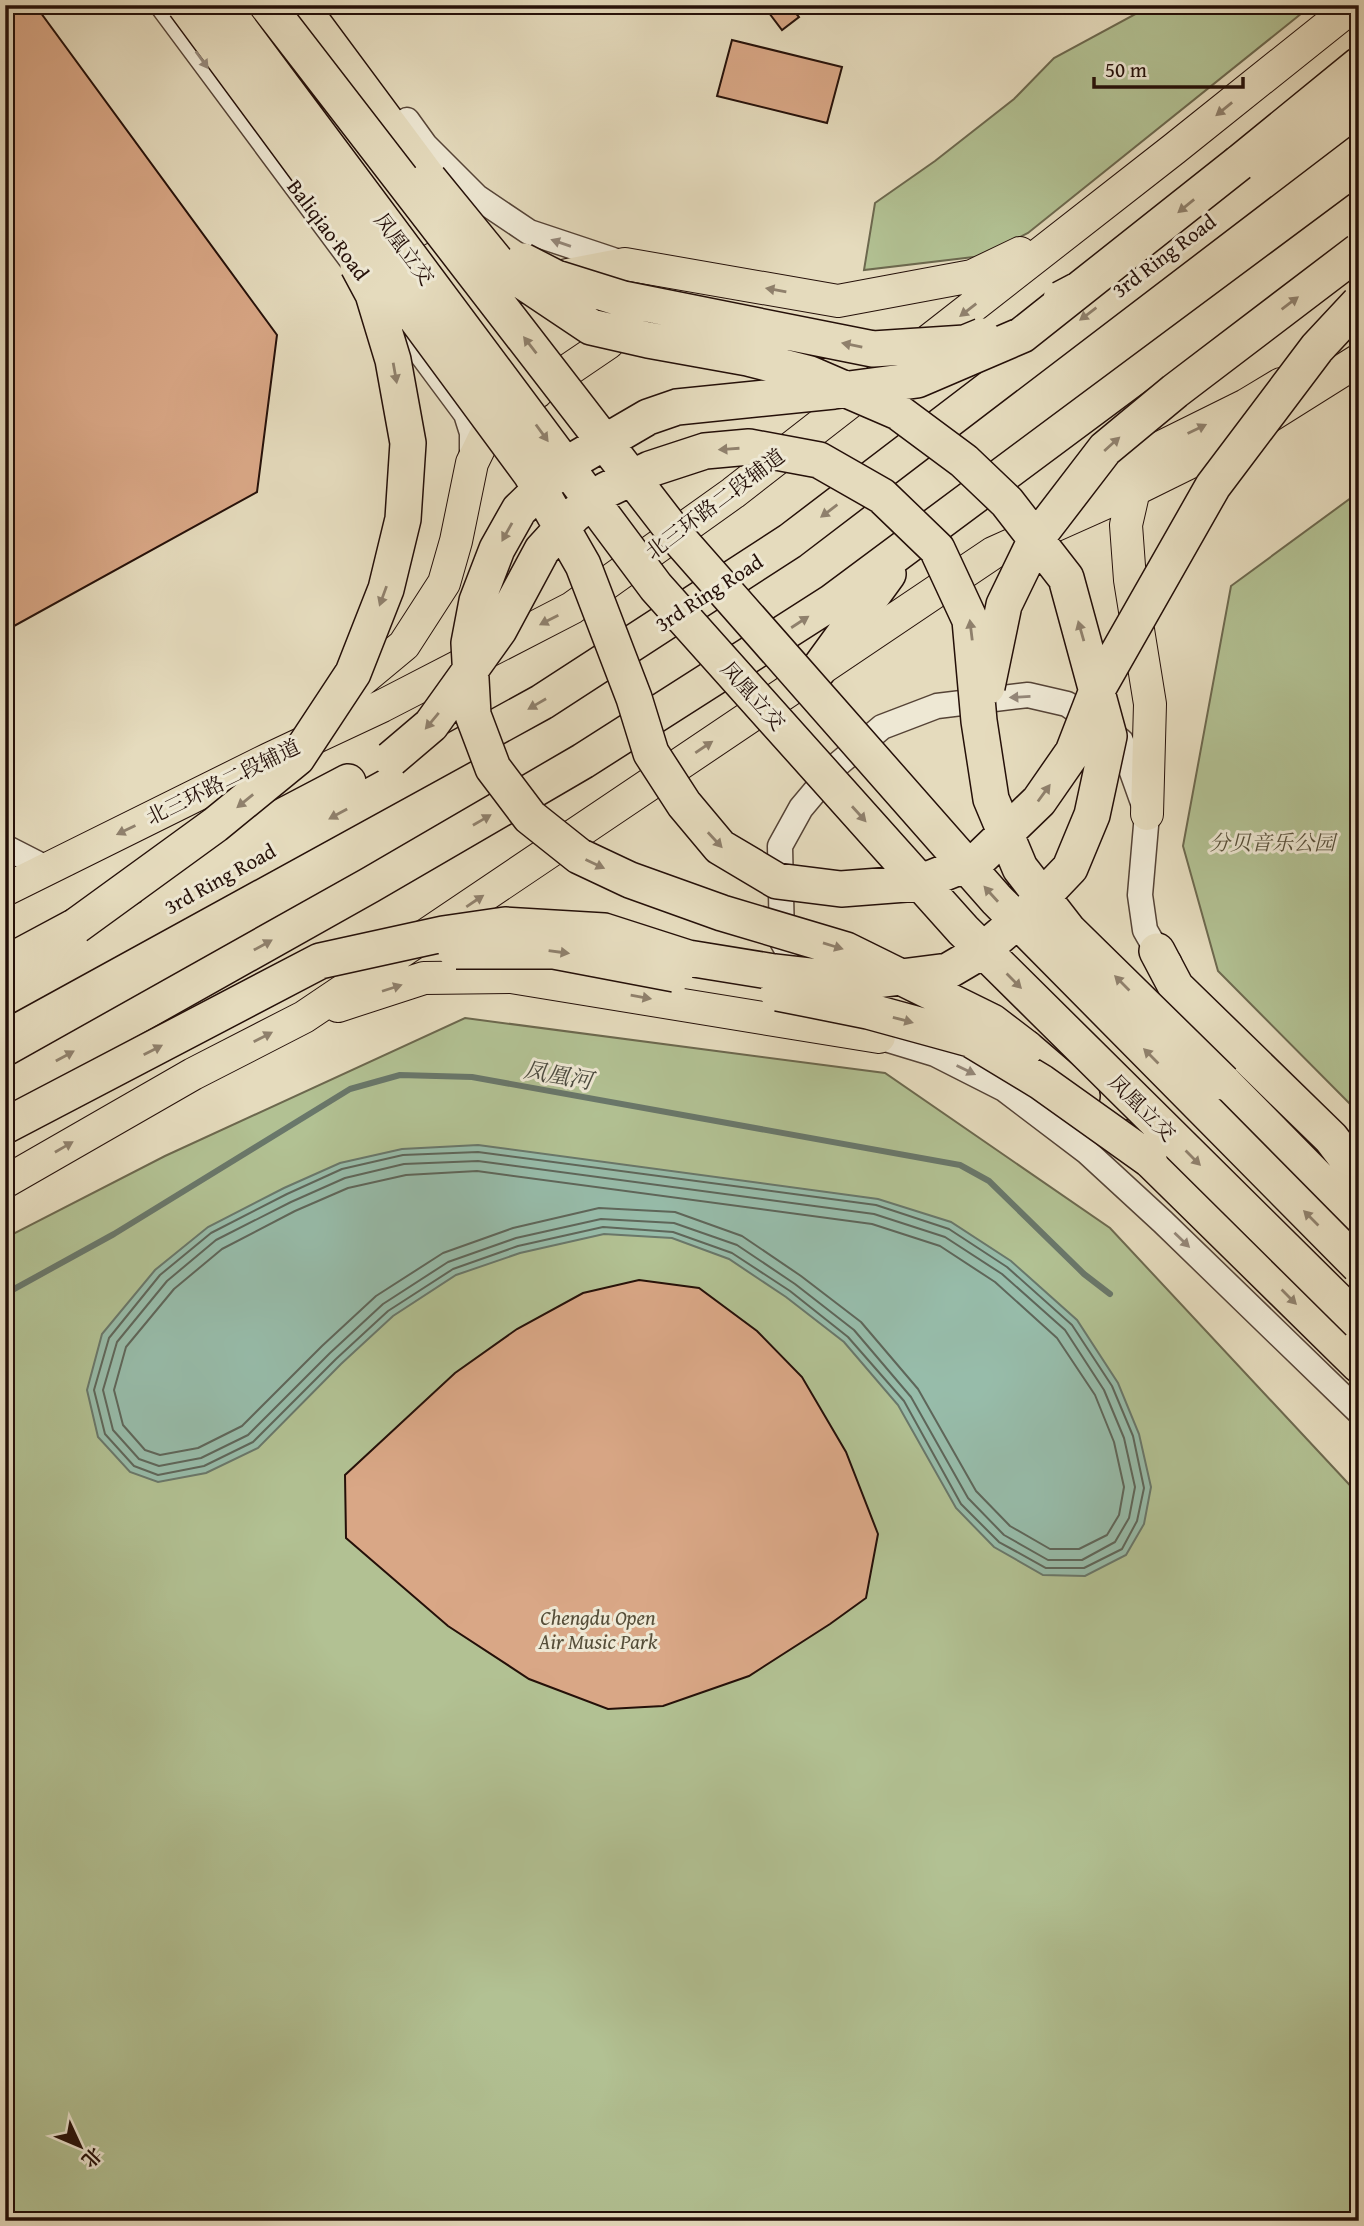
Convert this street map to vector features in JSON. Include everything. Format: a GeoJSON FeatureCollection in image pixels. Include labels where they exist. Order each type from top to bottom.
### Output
{"type":"FeatureCollection","features":[{"type":"Feature","properties":{"kind":"highway"},"geometry":{"type":"LineString","coordinates":[[185,5],[531,474],[583,565],[630,685],[651,753],[684,804],[720,847],[777,881],[841,889],[919,883],[979,859],[1039,801],[1073,752],[1097,690],[1213,486],[1317,348],[1359,303]]}},
{"type":"Feature","properties":{"kind":"highway","name":"凤凰立交"},"geometry":{"type":"LineString","coordinates":[[222,5],[656,587],[962,930],[1359,1322]]}},
{"type":"Feature","properties":{"kind":"highway","name":"凤凰立交"},"geometry":{"type":"LineString","coordinates":[[267,5],[680,540],[997,900],[1359,1266]]}},
{"type":"Feature","properties":{"kind":"highway"},"geometry":{"type":"LineString","coordinates":[[5,1126],[320,961],[443,934],[505,925],[604,931],[688,958],[774,972],[862,982],[948,971],[982,951],[1029,911],[1070,867],[1092,816],[1109,736],[1097,690],[1066,578],[1007,502],[964,461],[898,412],[810,374],[748,358],[591,327],[500,266],[429,179],[300,5]]}},
{"type":"Feature","properties":{"kind":"highway"},"geometry":{"type":"LineString","coordinates":[[1359,65],[1022,335],[917,380],[821,393],[677,407],[648,417],[581,456],[553,477],[519,510],[498,549],[477,601],[469,643],[473,715],[493,768],[530,817],[579,856],[630,880],[722,913],[846,950],[992,1022],[1108,1118],[1359,1365]]}},
{"type":"Feature","properties":{"kind":"highway","name":"3rd Ring Road"},"geometry":{"type":"LineString","coordinates":[[5,997],[542,702],[779,548],[1359,107]]}},
{"type":"Feature","properties":{"kind":"highway"},"geometry":{"type":"LineString","coordinates":[[76,926],[215,825],[297,758],[353,673],[386,589],[403,519],[408,443],[393,360],[373,295],[310,176]]}},
{"type":"Feature","properties":{"kind":"highway"},"geometry":{"type":"LineString","coordinates":[[429,179],[506,251],[556,278],[623,299],[873,349],[965,343],[1080,289]]}},
{"type":"Feature","properties":{"kind":"highway"},"geometry":{"type":"LineString","coordinates":[[5,1090],[370,885],[583,761],[832,602],[1359,210]]}},
{"type":"Feature","properties":{"kind":"highway"},"geometry":{"type":"LineString","coordinates":[[979,721],[1004,605],[1036,538],[1105,449],[1175,391],[1359,251]]}},
{"type":"Feature","properties":{"kind":"highway"},"geometry":{"type":"LineString","coordinates":[[5,964],[391,759],[431,725],[499,630],[542,550],[574,515],[606,489],[650,469],[705,451],[749,447],[819,460],[882,495],[937,549],[970,620],[979,721],[991,799],[1020,868],[1068,930],[1359,1220]]}},
{"type":"Feature","properties":{"kind":"highway"},"geometry":{"type":"LineString","coordinates":[[816,673],[909,545]]}},
{"type":"Feature","properties":{"kind":"highway"},"geometry":{"type":"LineString","coordinates":[[320,961],[476,949],[554,951],[868,1011],[970,1039],[1041,1082],[1149,1159]]}},
{"type":"Feature","properties":{"kind":"highway"},"geometry":{"type":"LineString","coordinates":[[1157,951],[1176,987],[1331,1138],[1359,1175]]}},
{"type":"Feature","properties":{"kind":"main road","name":"北三环路二段辅道"},"geometry":{"type":"LineString","coordinates":[[5,890],[269,758],[382,706],[572,608],[733,493],[1354,5]]}},
{"type":"Feature","properties":{"kind":"main road"},"geometry":{"type":"LineString","coordinates":[[433,259],[450,274],[472,284],[503,285],[574,275],[625,264],[838,301],[972,276],[1074,227]]}},
{"type":"Feature","properties":{"kind":"main road"},"geometry":{"type":"LineString","coordinates":[[433,259],[537,392]]}},
{"type":"Feature","properties":{"kind":"main road"},"geometry":{"type":"LineString","coordinates":[[269,758],[404,645],[444,583],[456,541],[472,463],[488,430],[502,415],[608,343],[619,317],[625,264]]}},
{"type":"Feature","properties":{"kind":"main road"},"geometry":{"type":"LineString","coordinates":[[5,1182],[192,1074],[304,1017],[993,553],[1141,457],[1246,405],[1359,338]]}},
{"type":"Feature","properties":{"kind":"main road"},"geometry":{"type":"LineString","coordinates":[[993,553],[1134,490],[1219,448],[1359,360]]}},
{"type":"Feature","properties":{"kind":"main road"},"geometry":{"type":"LineString","coordinates":[[1134,490],[1126,525],[1130,580],[1150,704],[1147,814]]}},
{"type":"Feature","properties":{"kind":"main road"},"geometry":{"type":"LineString","coordinates":[[304,1017],[424,978],[511,977],[879,1037]]}},
{"type":"Feature","properties":{"kind":"street","name":"Baliqiao Road"},"geometry":{"type":"LineString","coordinates":[[162,5],[466,414],[472,433],[472,463]]}},
{"type":"Feature","properties":{"kind":"street"},"geometry":{"type":"LineString","coordinates":[[235,5],[433,259]]}},
{"type":"Feature","properties":{"kind":"street"},"geometry":{"type":"LineString","coordinates":[[321,5],[425,145],[477,197],[529,232],[625,264]]}},
{"type":"Feature","properties":{"kind":"street"},"geometry":{"type":"LineString","coordinates":[[1359,1144],[1157,951],[1145,930],[1140,895],[1147,814],[1121,741],[1067,704],[1028,695],[937,706],[882,727],[836,765],[801,808],[780,846],[782,941],[795,964],[879,1037],[935,1054],[1004,1089],[1087,1152],[1173,1231],[1359,1412]]}},
{"type":"Feature","properties":{"kind":"street"},"geometry":{"type":"LineString","coordinates":[[5,847],[48,869]]}},
{"type":"Feature","properties":{"kind":"green space"},"geometry":{"type":"Polygon","coordinates":[[[1152,5],[1312,5],[1028,233],[982,256],[864,270],[875,203],[935,161],[1014,99],[1054,58],[1152,5]]]}},
{"type":"Feature","properties":{"kind":"green space","name":"分贝音乐公园"},"geometry":{"type":"Polygon","coordinates":[[[1359,492],[1359,1113],[1218,971],[1183,846],[1231,586],[1359,492]]]}},
{"type":"Feature","properties":{"kind":"green space","name":"Chengdu Open Air Music Park"},"geometry":{"type":"Polygon","coordinates":[[[465,1018],[885,1073],[1110,1228],[1359,1495],[1359,2221],[5,2221],[5,1238],[165,1156],[465,1018]]]}},
{"type":"Feature","properties":{"kind":"water"},"geometry":{"type":"Polygon","coordinates":[[[478,1145],[878,1199],[951,1222],[1011,1261],[1077,1320],[1118,1383],[1139,1434],[1151,1487],[1144,1524],[1126,1555],[1085,1576],[1043,1575],[994,1547],[956,1508],[898,1405],[844,1342],[786,1297],[729,1259],[672,1238],[604,1234],[520,1253],[456,1275],[393,1316],[258,1448],[206,1473],[158,1482],[130,1472],[98,1437],[87,1390],[102,1334],[155,1270],[208,1227],[340,1163],[402,1149],[478,1145]]]}},
{"type":"Feature","properties":{"kind":"building"},"geometry":{"type":"Polygon","coordinates":[[[5,5],[35,5],[277,335],[257,492],[5,631],[5,5]]]}},
{"type":"Feature","properties":{"kind":"building"},"geometry":{"type":"Polygon","coordinates":[[[763,5],[789,5],[799,17],[782,30],[763,5]]]}},
{"type":"Feature","properties":{"kind":"building"},"geometry":{"type":"Polygon","coordinates":[[[732,40],[842,67],[827,123],[717,96],[732,40]]]}},
{"type":"Feature","properties":{"kind":"building"},"geometry":{"type":"Polygon","coordinates":[[[639,1280],[699,1288],[757,1331],[802,1377],[846,1452],[878,1534],[866,1598],[830,1624],[749,1676],[663,1706],[608,1709],[529,1679],[448,1626],[346,1538],[345,1475],[455,1373],[517,1329],[583,1293],[639,1280]]]}},
{"type":"Feature","properties":{"kind":"waterway","name":"凤凰河"},"geometry":{"type":"LineString","coordinates":[[5,1294],[114,1234],[350,1089],[400,1075],[472,1077],[960,1165],[989,1181],[1084,1274],[1110,1294]]}}]}
